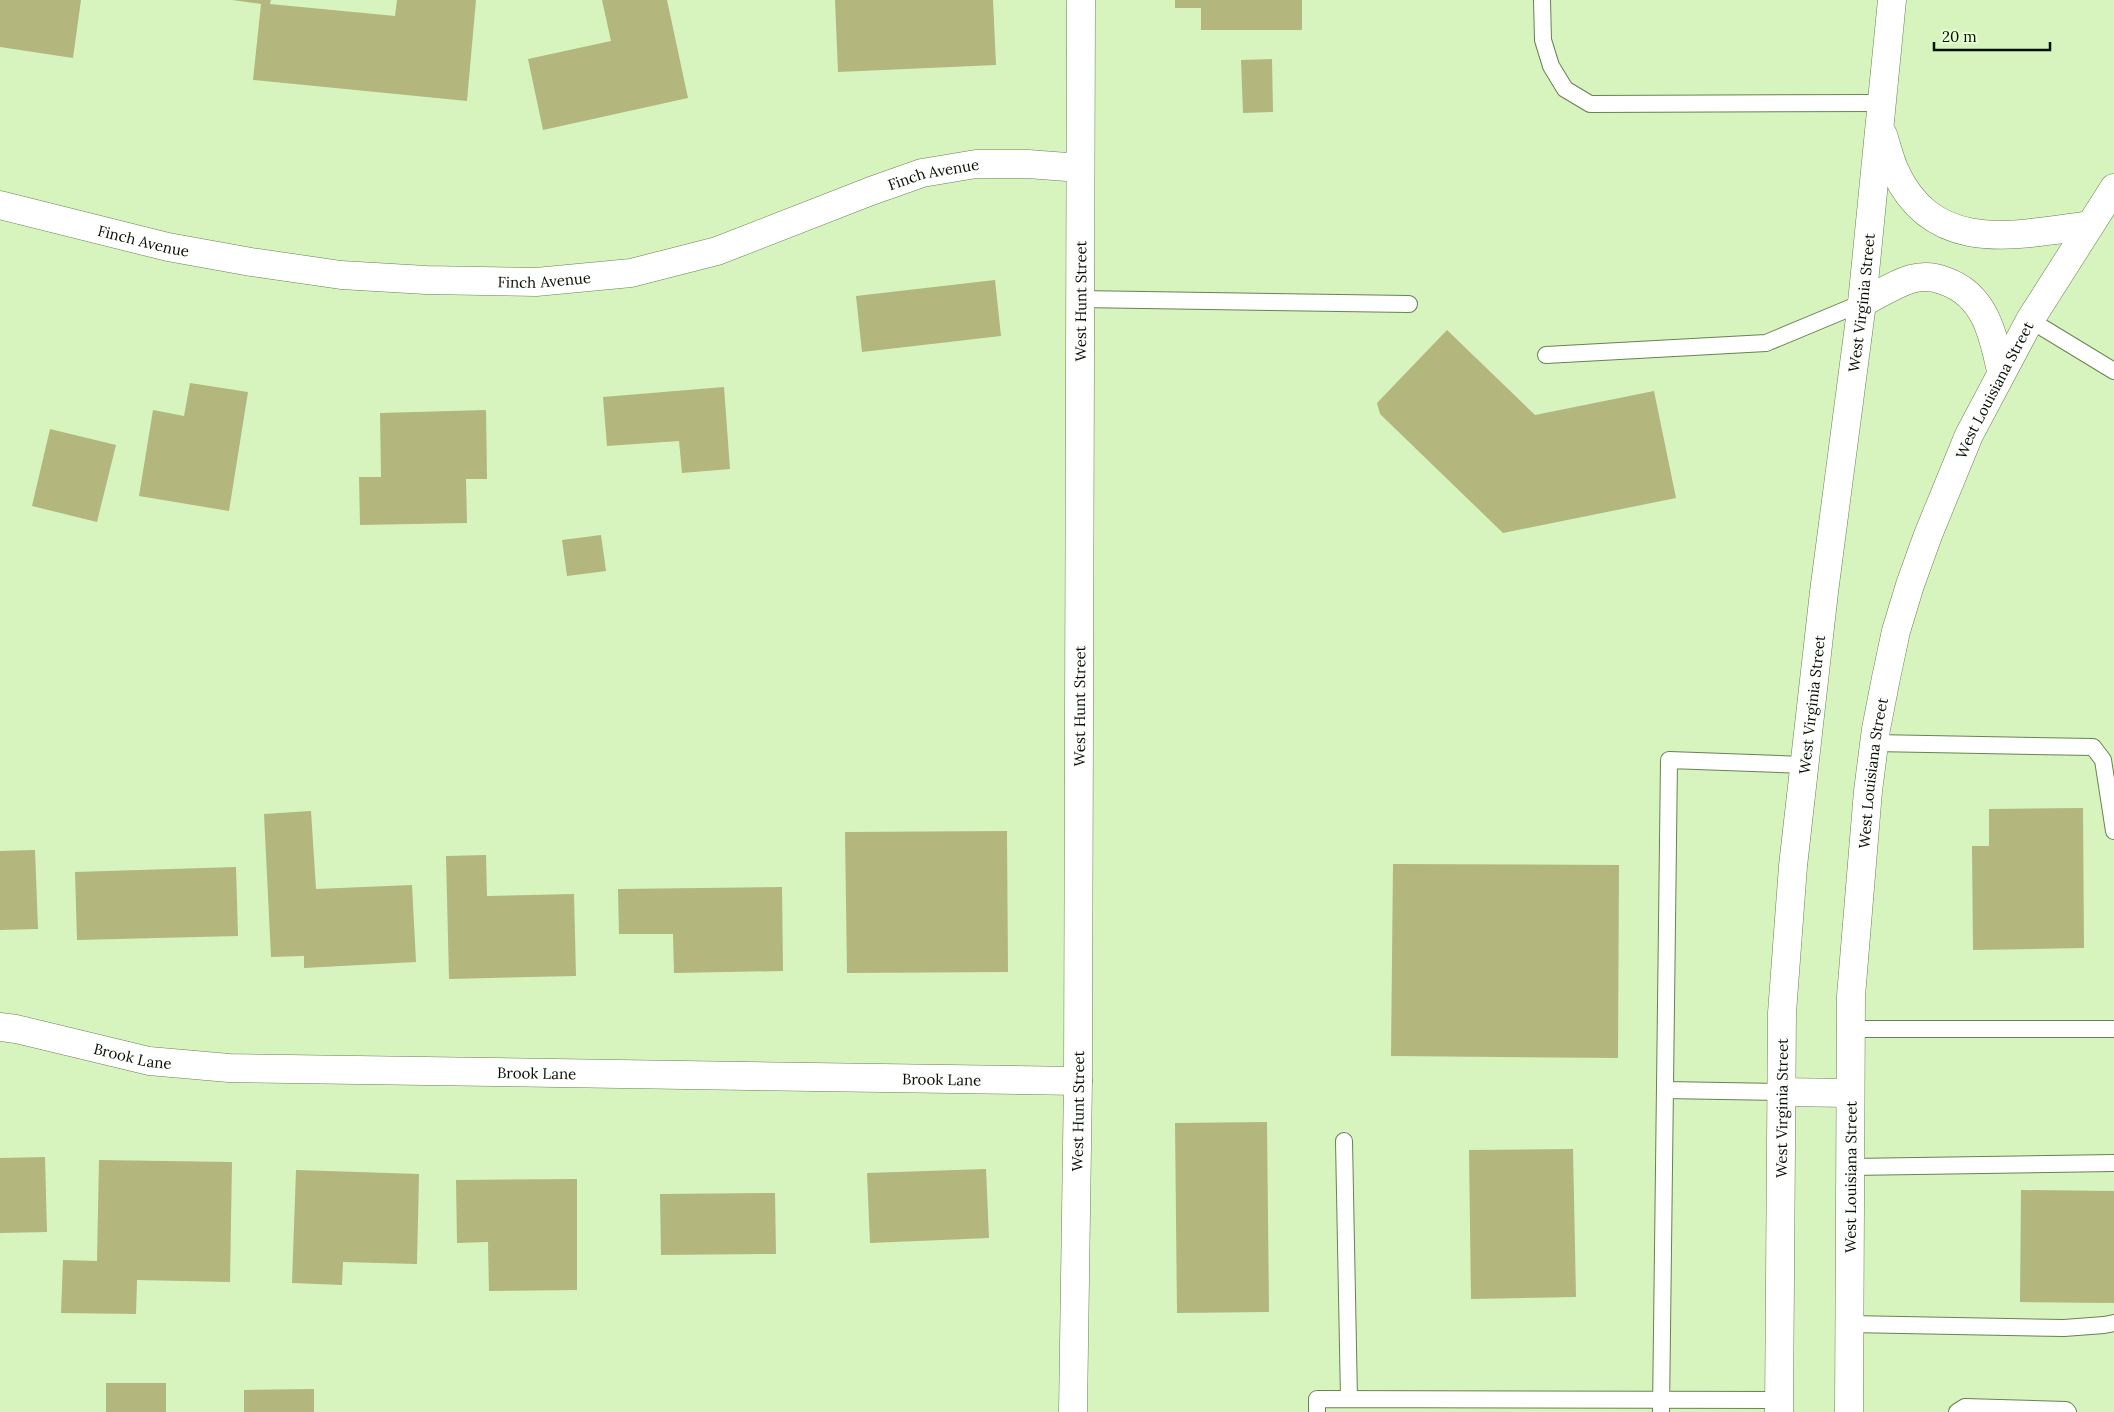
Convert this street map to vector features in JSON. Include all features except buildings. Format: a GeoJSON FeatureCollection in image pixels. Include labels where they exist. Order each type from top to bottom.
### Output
{"type":"FeatureCollection","features":[{"type":"Feature","properties":{"kind":"street","name":"West Hunt Street"},"geometry":{"type":"LineString","coordinates":[[1073,1412],[1078,1082],[1079,299],[1082,0]]}},
{"type":"Feature","properties":{"kind":"street","name":"West Virginia Street"},"geometry":{"type":"LineString","coordinates":[[1779,1406],[1780,1092],[1785,968],[1804,765],[1824,592],[1862,303],[1892,0]]}},
{"type":"Feature","properties":{"kind":"street"},"geometry":{"type":"LineString","coordinates":[[1881,114],[1895,171],[1908,193],[1921,209],[1936,220],[1955,229],[1976,234],[1998,235],[2026,234],[2090,224]]}},
{"type":"Feature","properties":{"kind":"street","name":"Finch Avenue"},"geometry":{"type":"LineString","coordinates":[[0,205],[168,246],[251,262],[341,275],[426,280],[536,282],[631,273],[718,251],[922,173],[976,164],[1028,164],[1080,168]]}},
{"type":"Feature","properties":{"kind":"street","name":"West Louisiana Street"},"geometry":{"type":"LineString","coordinates":[[1849,1412],[1850,1093],[1855,924],[1874,743],[1892,650],[1910,585],[1928,535],[1958,461],[2001,371],[2030,320],[2114,188]]}},
{"type":"Feature","properties":{"kind":"street"},"geometry":{"type":"LineString","coordinates":[[1862,303],[1912,279],[1935,277],[1955,284],[1970,294],[1985,314],[1994,337],[2001,371]]}},
{"type":"Feature","properties":{"kind":"street","name":"Brook Lane"},"geometry":{"type":"LineString","coordinates":[[0,1027],[16,1029],[149,1061],[229,1068],[1078,1082]]}},
{"type":"Feature","properties":{"kind":"street"},"geometry":{"type":"LineString","coordinates":[[1780,1092],[1850,1093]]}},
{"type":"Feature","properties":{"kind":"lane"},"geometry":{"type":"LineString","coordinates":[[1542,0],[1542,40],[1551,66],[1565,89],[1590,104],[1881,114]]}},
{"type":"Feature","properties":{"kind":"lane"},"geometry":{"type":"LineString","coordinates":[[1079,299],[1410,304]]}},
{"type":"Feature","properties":{"kind":"lane"},"geometry":{"type":"LineString","coordinates":[[1546,355],[1766,344],[1862,303]]}},
{"type":"Feature","properties":{"kind":"lane"},"geometry":{"type":"LineString","coordinates":[[2030,320],[2114,370]]}},
{"type":"Feature","properties":{"kind":"lane"},"geometry":{"type":"LineString","coordinates":[[1874,743],[2093,748],[2103,760],[2114,831]]}},
{"type":"Feature","properties":{"kind":"lane"},"geometry":{"type":"LineString","coordinates":[[1662,1406],[1669,760],[1804,765]]}},
{"type":"Feature","properties":{"kind":"lane"},"geometry":{"type":"LineString","coordinates":[[1851,1029],[2114,1029]]}},
{"type":"Feature","properties":{"kind":"lane"},"geometry":{"type":"LineString","coordinates":[[1665,1090],[1780,1092]]}},
{"type":"Feature","properties":{"kind":"lane"},"geometry":{"type":"LineString","coordinates":[[1344,1141],[1349,1399]]}},
{"type":"Feature","properties":{"kind":"lane"},"geometry":{"type":"LineString","coordinates":[[1850,1166],[2114,1163]]}},
{"type":"Feature","properties":{"kind":"lane"},"geometry":{"type":"LineString","coordinates":[[1849,1324],[2064,1328],[2104,1325],[2114,1322]]}},
{"type":"Feature","properties":{"kind":"lane"},"geometry":{"type":"LineString","coordinates":[[1317,1412],[1317,1399],[1662,1406],[1779,1406]]}},
{"type":"Feature","properties":{"kind":"lane"},"geometry":{"type":"LineString","coordinates":[[1957,1412],[1965,1407],[2066,1410],[2068,1412]]}}]}
